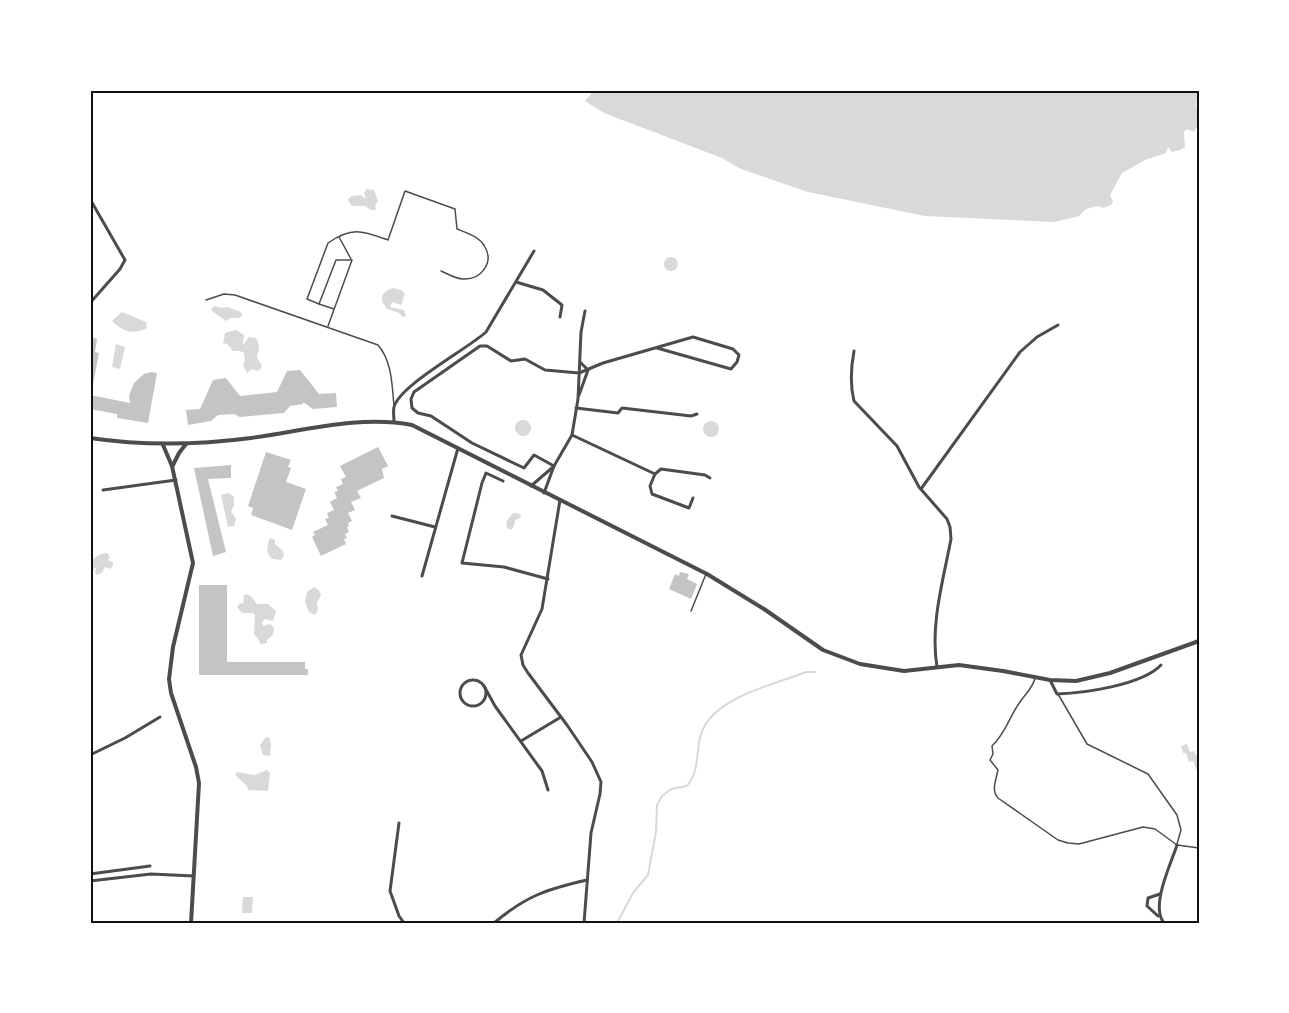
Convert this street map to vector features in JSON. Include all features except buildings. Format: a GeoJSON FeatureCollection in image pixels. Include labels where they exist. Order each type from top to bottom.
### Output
{"type":"FeatureCollection","features":[{"type":"Feature","properties":{"kind":"street"},"geometry":{"type":"LineString","coordinates":[[90,199],[125,260],[120,269],[90,303]]}},
{"type":"Feature","properties":{"kind":"street"},"geometry":{"type":"LineString","coordinates":[[394,422],[394,407],[406,389],[486,332],[534,251]]}},
{"type":"Feature","properties":{"kind":"street"},"geometry":{"type":"LineString","coordinates":[[516,282],[543,290],[562,305],[560,317]]}},
{"type":"Feature","properties":{"kind":"street"},"geometry":{"type":"LineString","coordinates":[[578,399],[581,332],[585,311]]}},
{"type":"Feature","properties":{"kind":"street"},"geometry":{"type":"LineString","coordinates":[[921,489],[1020,352],[1037,337],[1058,325]]}},
{"type":"Feature","properties":{"kind":"street"},"geometry":{"type":"LineString","coordinates":[[555,466],[534,455],[524,468],[472,443],[431,416],[418,413],[412,408],[411,399],[414,392],[480,346],[487,346],[511,361],[525,359],[544,370],[579,373],[603,363],[693,337],[733,349],[739,355],[731,369],[657,348]]}},
{"type":"Feature","properties":{"kind":"street"},"geometry":{"type":"LineString","coordinates":[[854,351],[852,370],[854,401],[897,446],[921,489],[942,512],[950,527],[951,540],[935,624],[934,648],[937,667]]}},
{"type":"Feature","properties":{"kind":"street"},"geometry":{"type":"LineString","coordinates":[[580,362],[588,370]]}},
{"type":"Feature","properties":{"kind":"street"},"geometry":{"type":"LineString","coordinates":[[544,493],[555,466],[572,435],[578,399],[588,370]]}},
{"type":"Feature","properties":{"kind":"street"},"geometry":{"type":"LineString","coordinates":[[576,408],[618,412],[622,408],[691,416],[697,414]]}},
{"type":"Feature","properties":{"kind":"street"},"geometry":{"type":"LineString","coordinates":[[90,438],[163,445],[250,438],[337,425],[394,422],[412,425],[706,574],[764,609],[823,650],[860,664],[904,671],[959,665],[1035,678],[1076,681],[1110,674],[1199,641]]}},
{"type":"Feature","properties":{"kind":"street"},"geometry":{"type":"LineString","coordinates":[[572,435],[655,474]]}},
{"type":"Feature","properties":{"kind":"street"},"geometry":{"type":"LineString","coordinates":[[172,466],[178,453],[186,444]]}},
{"type":"Feature","properties":{"kind":"street"},"geometry":{"type":"LineString","coordinates":[[163,445],[176,480],[193,562],[171,656],[169,679],[171,693],[196,767],[199,783],[191,923]]}},
{"type":"Feature","properties":{"kind":"street"},"geometry":{"type":"LineString","coordinates":[[422,576],[458,448]]}},
{"type":"Feature","properties":{"kind":"street"},"geometry":{"type":"LineString","coordinates":[[531,486],[555,466]]}},
{"type":"Feature","properties":{"kind":"street"},"geometry":{"type":"LineString","coordinates":[[693,498],[689,508],[652,494],[650,486],[655,474],[662,469],[705,475],[710,478]]}},
{"type":"Feature","properties":{"kind":"street"},"geometry":{"type":"LineString","coordinates":[[503,481],[486,473],[462,563],[504,567],[548,579]]}},
{"type":"Feature","properties":{"kind":"street"},"geometry":{"type":"LineString","coordinates":[[104,490],[176,480]]}},
{"type":"Feature","properties":{"kind":"street"},"geometry":{"type":"LineString","coordinates":[[560,500],[542,609],[521,655],[528,673],[561,717],[591,762],[601,782],[591,833],[584,923]]}},
{"type":"Feature","properties":{"kind":"street"},"geometry":{"type":"LineString","coordinates":[[392,516],[435,527]]}},
{"type":"Feature","properties":{"kind":"street"},"geometry":{"type":"LineString","coordinates":[[1050,680],[1057,694],[1078,693],[1127,682],[1155,672],[1161,666]]}},
{"type":"Feature","properties":{"kind":"street"},"geometry":{"type":"LineString","coordinates":[[495,706],[488,702],[468,705],[463,701],[460,693],[463,685],[469,681],[478,682],[484,686],[495,706],[542,771],[548,790]]}},
{"type":"Feature","properties":{"kind":"street"},"geometry":{"type":"LineString","coordinates":[[482,703],[486,695],[484,686]]}},
{"type":"Feature","properties":{"kind":"street"},"geometry":{"type":"LineString","coordinates":[[90,755],[160,717]]}},
{"type":"Feature","properties":{"kind":"street"},"geometry":{"type":"LineString","coordinates":[[521,741],[561,717]]}},
{"type":"Feature","properties":{"kind":"street"},"geometry":{"type":"LineString","coordinates":[[399,822],[390,891],[399,916],[405,923]]}},
{"type":"Feature","properties":{"kind":"street"},"geometry":{"type":"LineString","coordinates":[[1159,917],[1158,906],[1161,894],[1177,845]]}},
{"type":"Feature","properties":{"kind":"street"},"geometry":{"type":"LineString","coordinates":[[90,874],[150,866]]}},
{"type":"Feature","properties":{"kind":"street"},"geometry":{"type":"LineString","coordinates":[[90,881],[151,874],[194,876]]}},
{"type":"Feature","properties":{"kind":"street"},"geometry":{"type":"LineString","coordinates":[[494,923],[531,896],[586,880]]}},
{"type":"Feature","properties":{"kind":"street"},"geometry":{"type":"LineString","coordinates":[[1161,894],[1148,898],[1147,906],[1164,923]]}},
{"type":"Feature","properties":{"kind":"lane"},"geometry":{"type":"LineString","coordinates":[[334,309],[307,299],[328,243],[349,231],[361,231],[388,240],[405,191],[455,209],[457,229],[478,238],[485,247],[488,260],[484,270],[475,277],[462,279],[441,272]]}},
{"type":"Feature","properties":{"kind":"lane"},"geometry":{"type":"LineString","coordinates":[[338,236],[352,260]]}},
{"type":"Feature","properties":{"kind":"lane"},"geometry":{"type":"LineString","coordinates":[[319,304],[336,260],[352,260]]}},
{"type":"Feature","properties":{"kind":"lane"},"geometry":{"type":"LineString","coordinates":[[328,327],[352,260]]}},
{"type":"Feature","properties":{"kind":"lane"},"geometry":{"type":"LineString","coordinates":[[206,300],[224,294],[235,295],[378,345],[387,360],[394,407]]}},
{"type":"Feature","properties":{"kind":"lane"},"geometry":{"type":"LineString","coordinates":[[691,611],[706,574]]}},
{"type":"Feature","properties":{"kind":"lane"},"geometry":{"type":"LineString","coordinates":[[1199,641],[1199,646]]}},
{"type":"Feature","properties":{"kind":"lane"},"geometry":{"type":"LineString","coordinates":[[1035,678],[1034,685],[1019,702],[1004,734],[992,746],[993,754],[990,760],[998,770],[994,787],[998,798],[1058,840],[1068,843],[1079,844],[1143,827],[1155,829],[1177,845],[1199,848]]}},
{"type":"Feature","properties":{"kind":"lane"},"geometry":{"type":"LineString","coordinates":[[1057,694],[1087,744],[1148,774],[1177,815],[1181,831],[1177,845]]}},
{"type":"Feature","properties":{"kind":"shaded area"},"geometry":{"type":"Polygon","coordinates":[[[591,90],[1199,90],[1196,104],[1199,122],[1194,132],[1187,129],[1184,132],[1185,147],[1172,152],[1168,147],[1166,153],[1145,160],[1122,173],[1110,195],[1113,201],[1111,205],[1103,208],[1098,206],[1086,209],[1079,216],[1054,222],[925,216],[808,192],[741,169],[722,158],[604,113],[585,101],[591,94],[591,90]]]}},
{"type":"Feature","properties":{"kind":"shaded area"},"geometry":{"type":"Polygon","coordinates":[[[367,189],[374,190],[378,201],[375,206],[376,210],[350,204],[348,199],[352,196],[361,195],[366,199],[364,193],[367,189]]]}},
{"type":"Feature","properties":{"kind":"shaded area"},"geometry":{"type":"Polygon","coordinates":[[[671,257],[676,259],[678,264],[676,269],[671,271],[666,269],[664,264],[666,259],[671,257]]]}},
{"type":"Feature","properties":{"kind":"shaded area"},"geometry":{"type":"Polygon","coordinates":[[[393,288],[405,294],[401,305],[392,302],[390,307],[404,310],[406,316],[403,317],[385,308],[383,304],[384,294],[393,288]]]}},
{"type":"Feature","properties":{"kind":"shaded area"},"geometry":{"type":"Polygon","coordinates":[[[215,306],[241,312],[242,316],[226,321],[212,311],[211,309],[215,306]]]}},
{"type":"Feature","properties":{"kind":"shaded area"},"geometry":{"type":"Polygon","coordinates":[[[122,312],[146,322],[147,328],[133,332],[120,328],[112,321],[122,312]]]}},
{"type":"Feature","properties":{"kind":"shaded area"},"geometry":{"type":"Polygon","coordinates":[[[236,330],[244,335],[243,344],[249,337],[256,338],[259,346],[257,358],[262,366],[260,370],[252,369],[247,373],[243,365],[244,353],[233,351],[223,343],[225,333],[236,330]]]}},
{"type":"Feature","properties":{"kind":"shaded area"},"geometry":{"type":"Polygon","coordinates":[[[116,344],[125,347],[120,369],[112,367],[116,344]]]}},
{"type":"Feature","properties":{"kind":"shaded area"},"geometry":{"type":"Polygon","coordinates":[[[523,420],[531,428],[523,436],[515,428],[523,420]]]}},
{"type":"Feature","properties":{"kind":"shaded area"},"geometry":{"type":"Polygon","coordinates":[[[711,421],[719,429],[711,437],[703,429],[711,421]]]}},
{"type":"Feature","properties":{"kind":"shaded area"},"geometry":{"type":"Polygon","coordinates":[[[228,493],[234,497],[231,511],[236,519],[234,526],[228,527],[221,495],[228,493]]]}},
{"type":"Feature","properties":{"kind":"shaded area"},"geometry":{"type":"Polygon","coordinates":[[[513,513],[521,515],[515,520],[511,530],[507,528],[506,522],[513,513]]]}},
{"type":"Feature","properties":{"kind":"shaded area"},"geometry":{"type":"Polygon","coordinates":[[[270,538],[275,540],[275,544],[283,551],[284,555],[281,560],[272,559],[268,554],[267,547],[270,538]]]}},
{"type":"Feature","properties":{"kind":"shaded area"},"geometry":{"type":"Polygon","coordinates":[[[107,553],[110,557],[108,560],[113,562],[113,566],[110,569],[105,567],[102,573],[96,575],[97,566],[93,570],[90,569],[93,560],[107,553]]]}},
{"type":"Feature","properties":{"kind":"shaded area"},"geometry":{"type":"Polygon","coordinates":[[[314,587],[321,595],[315,615],[309,612],[305,602],[307,592],[314,587]]]}},
{"type":"Feature","properties":{"kind":"shaded area"},"geometry":{"type":"Polygon","coordinates":[[[246,594],[251,596],[257,604],[268,604],[276,611],[273,621],[265,619],[262,622],[263,626],[270,624],[274,628],[273,635],[267,643],[260,644],[254,634],[255,615],[242,613],[237,607],[243,603],[243,596],[246,594]]]}},
{"type":"Feature","properties":{"kind":"shaded area"},"geometry":{"type":"Polygon","coordinates":[[[269,737],[270,756],[263,755],[260,745],[265,738],[269,737]]]}},
{"type":"Feature","properties":{"kind":"shaded area"},"geometry":{"type":"Polygon","coordinates":[[[1187,744],[1190,752],[1194,751],[1199,760],[1197,771],[1193,761],[1189,762],[1186,753],[1183,753],[1181,746],[1187,744]]]}},
{"type":"Feature","properties":{"kind":"shaded area"},"geometry":{"type":"Polygon","coordinates":[[[267,770],[270,773],[268,791],[248,790],[247,786],[235,775],[237,772],[255,775],[267,770]]]}},
{"type":"Feature","properties":{"kind":"shaded area"},"geometry":{"type":"Polygon","coordinates":[[[243,897],[253,897],[252,913],[242,913],[243,897]]]}},
{"type":"Feature","properties":{"kind":"waterway"},"geometry":{"type":"LineString","coordinates":[[617,923],[633,893],[648,875],[656,832],[657,805],[662,796],[671,789],[687,786],[692,779],[700,736],[711,718],[721,708],[749,693],[806,672],[815,672]]}}]}
